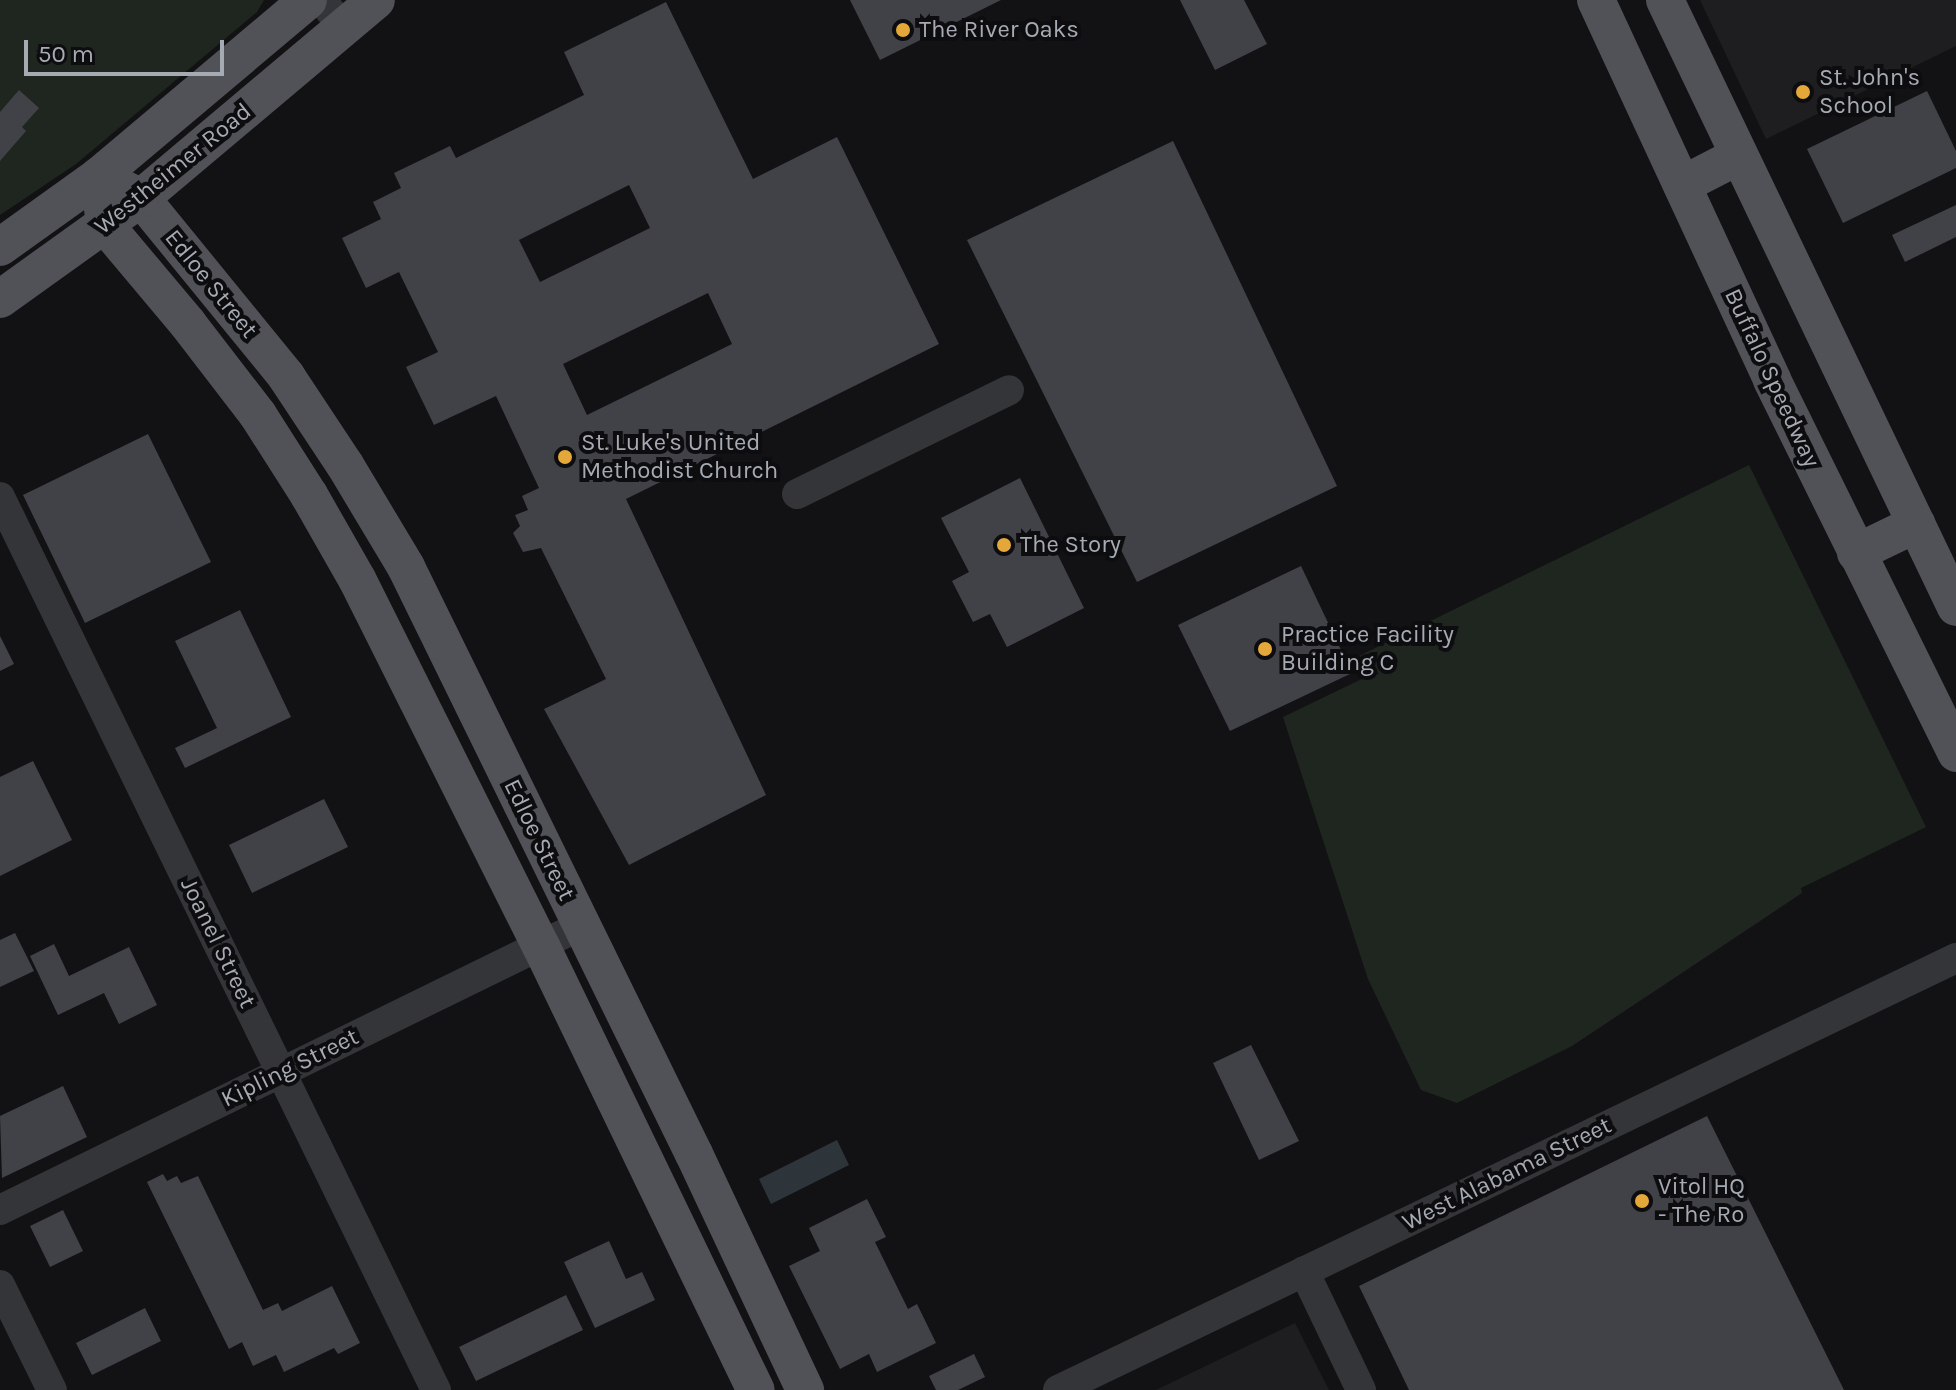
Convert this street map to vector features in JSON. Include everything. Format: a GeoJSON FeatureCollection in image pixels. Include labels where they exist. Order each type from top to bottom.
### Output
{"type":"FeatureCollection","features":[{"type":"Feature","properties":{"kind":"main road","name":"Westheimer Road"},"geometry":{"type":"LineString","coordinates":[[0,247],[99,176],[308,0]]}},
{"type":"Feature","properties":{"kind":"main road","name":"Westheimer Road"},"geometry":{"type":"LineString","coordinates":[[0,299],[141,198],[332,13],[376,0]]}},
{"type":"Feature","properties":{"kind":"main road","name":"Buffalo Speedway"},"geometry":{"type":"LineString","coordinates":[[1596,0],[1856,553],[1956,753]]}},
{"type":"Feature","properties":{"kind":"main road"},"geometry":{"type":"LineString","coordinates":[[1665,0],[1956,607]]}},
{"type":"Feature","properties":{"kind":"main road"},"geometry":{"type":"LineString","coordinates":[[1682,185],[1738,156]]}},
{"type":"Feature","properties":{"kind":"main road","name":"Edloe Street"},"geometry":{"type":"LineString","coordinates":[[99,176],[141,198],[286,376],[345,465],[406,567],[694,1154],[805,1390]]}},
{"type":"Feature","properties":{"kind":"main road"},"geometry":{"type":"LineString","coordinates":[[99,176],[105,225]]}},
{"type":"Feature","properties":{"kind":"main road","name":"Edloe Street"},"geometry":{"type":"LineString","coordinates":[[105,225],[188,324],[258,415],[339,547],[541,946],[756,1390]]}},
{"type":"Feature","properties":{"kind":"main road"},"geometry":{"type":"LineString","coordinates":[[1856,553],[1916,524]]}},
{"type":"Feature","properties":{"kind":"main road"},"geometry":{"type":"LineString","coordinates":[[404,673],[447,651]]}},
{"type":"Feature","properties":{"kind":"main road"},"geometry":{"type":"LineString","coordinates":[[651,1174],[694,1154]]}},
{"type":"Feature","properties":{"kind":"street"},"geometry":{"type":"LineString","coordinates":[[797,494],[1009,390]]}},
{"type":"Feature","properties":{"kind":"street","name":"Joanel Street"},"geometry":{"type":"LineString","coordinates":[[0,497],[436,1390]]}},
{"type":"Feature","properties":{"kind":"street","name":"Kipling Street"},"geometry":{"type":"LineString","coordinates":[[0,1210],[580,926]]}},
{"type":"Feature","properties":{"kind":"street","name":"West Alabama Street"},"geometry":{"type":"LineString","coordinates":[[1058,1390],[1956,958]]}},
{"type":"Feature","properties":{"kind":"street"},"geometry":{"type":"LineString","coordinates":[[1304,1271],[1361,1390]]}},
{"type":"Feature","properties":{"kind":"street"},"geometry":{"type":"LineString","coordinates":[[0,1285],[52,1390]]}},
{"type":"Feature","properties":{"kind":"shaded area"},"geometry":{"type":"Polygon","coordinates":[[[0,0],[264,0],[257,12],[76,164],[0,215],[0,0]]]}},
{"type":"Feature","properties":{"kind":"shaded area","name":"St. John's School"},"geometry":{"type":"Polygon","coordinates":[[[1700,0],[1956,0],[1956,46],[1766,139],[1700,0]]]}},
{"type":"Feature","properties":{"kind":"shaded area"},"geometry":{"type":"Polygon","coordinates":[[[1749,465],[1926,827],[1801,888],[1802,893],[1572,1046],[1457,1103],[1421,1090],[1368,979],[1283,717],[1364,678],[1355,658],[1749,465]]]}},
{"type":"Feature","properties":{"kind":"shaded area"},"geometry":{"type":"Polygon","coordinates":[[[837,1140],[849,1165],[771,1204],[759,1179],[837,1140]]]}},
{"type":"Feature","properties":{"kind":"shaded area"},"geometry":{"type":"Polygon","coordinates":[[[1295,1323],[1329,1390],[1156,1390],[1295,1323]]]}},
{"type":"Feature","properties":{"kind":"building","name":"The River Oaks"},"geometry":{"type":"Polygon","coordinates":[[[850,0],[1001,0],[880,60],[850,0]]]}},
{"type":"Feature","properties":{"kind":"building"},"geometry":{"type":"Polygon","coordinates":[[[1180,0],[1244,0],[1267,44],[1215,70],[1180,0]]]}},
{"type":"Feature","properties":{"kind":"building","name":"St. Luke's United Methodist Church"},"geometry":{"type":"Polygon","coordinates":[[[666,2],[753,179],[837,137],[939,344],[626,499],[766,795],[629,865],[544,709],[606,679],[541,548],[523,552],[513,533],[520,526],[515,515],[528,510],[522,496],[539,488],[496,396],[434,425],[406,367],[438,352],[399,272],[366,288],[342,238],[381,219],[373,202],[401,188],[394,173],[450,146],[456,158],[584,95],[564,52],[666,2]],[[629,185],[519,240],[540,282],[650,228],[629,185]],[[708,293],[563,364],[587,415],[732,344],[708,293]]]}},
{"type":"Feature","properties":{"kind":"building"},"geometry":{"type":"Polygon","coordinates":[[[19,90],[39,108],[22,127],[26,131],[0,161],[0,112],[19,90]]]}},
{"type":"Feature","properties":{"kind":"building"},"geometry":{"type":"Polygon","coordinates":[[[1927,91],[1956,151],[1956,168],[1843,223],[1807,149],[1927,91]]]}},
{"type":"Feature","properties":{"kind":"building"},"geometry":{"type":"Polygon","coordinates":[[[1173,141],[1337,486],[1137,582],[967,240],[1173,141]]]}},
{"type":"Feature","properties":{"kind":"building"},"geometry":{"type":"Polygon","coordinates":[[[1956,205],[1956,237],[1905,262],[1892,235],[1956,205]]]}},
{"type":"Feature","properties":{"kind":"building"},"geometry":{"type":"Polygon","coordinates":[[[148,434],[211,562],[85,623],[23,495],[148,434]]]}},
{"type":"Feature","properties":{"kind":"building","name":"The Story"},"geometry":{"type":"Polygon","coordinates":[[[1020,478],[1084,608],[1007,647],[990,614],[973,622],[952,581],[969,572],[941,518],[1020,478]]]}},
{"type":"Feature","properties":{"kind":"building","name":"Practice Facility Building C"},"geometry":{"type":"Polygon","coordinates":[[[1301,566],[1352,673],[1230,731],[1178,625],[1301,566]]]}},
{"type":"Feature","properties":{"kind":"building"},"geometry":{"type":"Polygon","coordinates":[[[240,610],[291,717],[185,768],[175,748],[217,728],[175,641],[240,610]]]}},
{"type":"Feature","properties":{"kind":"building"},"geometry":{"type":"Polygon","coordinates":[[[0,636],[14,664],[0,671],[0,636]]]}},
{"type":"Feature","properties":{"kind":"building"},"geometry":{"type":"Polygon","coordinates":[[[33,761],[72,840],[0,876],[0,777],[33,761]]]}},
{"type":"Feature","properties":{"kind":"building"},"geometry":{"type":"Polygon","coordinates":[[[324,799],[348,847],[252,893],[229,845],[324,799]]]}},
{"type":"Feature","properties":{"kind":"building"},"geometry":{"type":"Polygon","coordinates":[[[15,933],[34,971],[0,987],[0,940],[15,933]]]}},
{"type":"Feature","properties":{"kind":"building"},"geometry":{"type":"Polygon","coordinates":[[[54,944],[69,976],[129,947],[157,1005],[119,1024],[104,993],[58,1015],[30,956],[54,944]]]}},
{"type":"Feature","properties":{"kind":"building"},"geometry":{"type":"Polygon","coordinates":[[[1251,1045],[1299,1141],[1259,1160],[1213,1063],[1251,1045]]]}},
{"type":"Feature","properties":{"kind":"building"},"geometry":{"type":"Polygon","coordinates":[[[63,1086],[87,1137],[2,1178],[0,1116],[63,1086]]]}},
{"type":"Feature","properties":{"kind":"building","name":"Vitol HQ - The Ro"},"geometry":{"type":"Polygon","coordinates":[[[1707,1116],[1844,1390],[1409,1390],[1359,1286],[1707,1116]]]}},
{"type":"Feature","properties":{"kind":"building"},"geometry":{"type":"Polygon","coordinates":[[[163,1174],[167,1181],[177,1176],[181,1183],[198,1176],[263,1310],[278,1303],[282,1311],[332,1286],[360,1343],[338,1354],[334,1348],[284,1372],[276,1355],[253,1366],[242,1342],[229,1349],[147,1182],[163,1174]]]}},
{"type":"Feature","properties":{"kind":"building"},"geometry":{"type":"Polygon","coordinates":[[[867,1199],[886,1237],[875,1242],[908,1309],[917,1304],[936,1343],[877,1372],[869,1354],[840,1369],[789,1266],[820,1251],[809,1228],[867,1199]]]}},
{"type":"Feature","properties":{"kind":"building"},"geometry":{"type":"Polygon","coordinates":[[[63,1210],[83,1251],[50,1267],[30,1226],[63,1210]]]}},
{"type":"Feature","properties":{"kind":"building"},"geometry":{"type":"Polygon","coordinates":[[[609,1241],[626,1279],[642,1272],[655,1300],[595,1328],[564,1262],[609,1241]]]}},
{"type":"Feature","properties":{"kind":"building"},"geometry":{"type":"Polygon","coordinates":[[[566,1295],[583,1330],[476,1381],[459,1347],[566,1295]]]}},
{"type":"Feature","properties":{"kind":"building"},"geometry":{"type":"Polygon","coordinates":[[[145,1308],[161,1341],[92,1375],[76,1343],[145,1308]]]}},
{"type":"Feature","properties":{"kind":"building"},"geometry":{"type":"Polygon","coordinates":[[[974,1354],[985,1377],[958,1390],[936,1390],[929,1376],[974,1354]]]}},
{"type":"Feature","properties":{"kind":"place","name":"The River Oaks"},"geometry":{"type":"Point","coordinates":[903,30]}},
{"type":"Feature","properties":{"kind":"place","name":"St. John's School"},"geometry":{"type":"Point","coordinates":[1803,92]}},
{"type":"Feature","properties":{"kind":"place","name":"St. Luke's United Methodist Church"},"geometry":{"type":"Point","coordinates":[565,457]}},
{"type":"Feature","properties":{"kind":"place","name":"The Story"},"geometry":{"type":"Point","coordinates":[1004,545]}},
{"type":"Feature","properties":{"kind":"place","name":"Practice Facility Building C"},"geometry":{"type":"Point","coordinates":[1265,649]}},
{"type":"Feature","properties":{"kind":"place","name":"Vitol HQ - The Ro"},"geometry":{"type":"Point","coordinates":[1642,1201]}}]}
